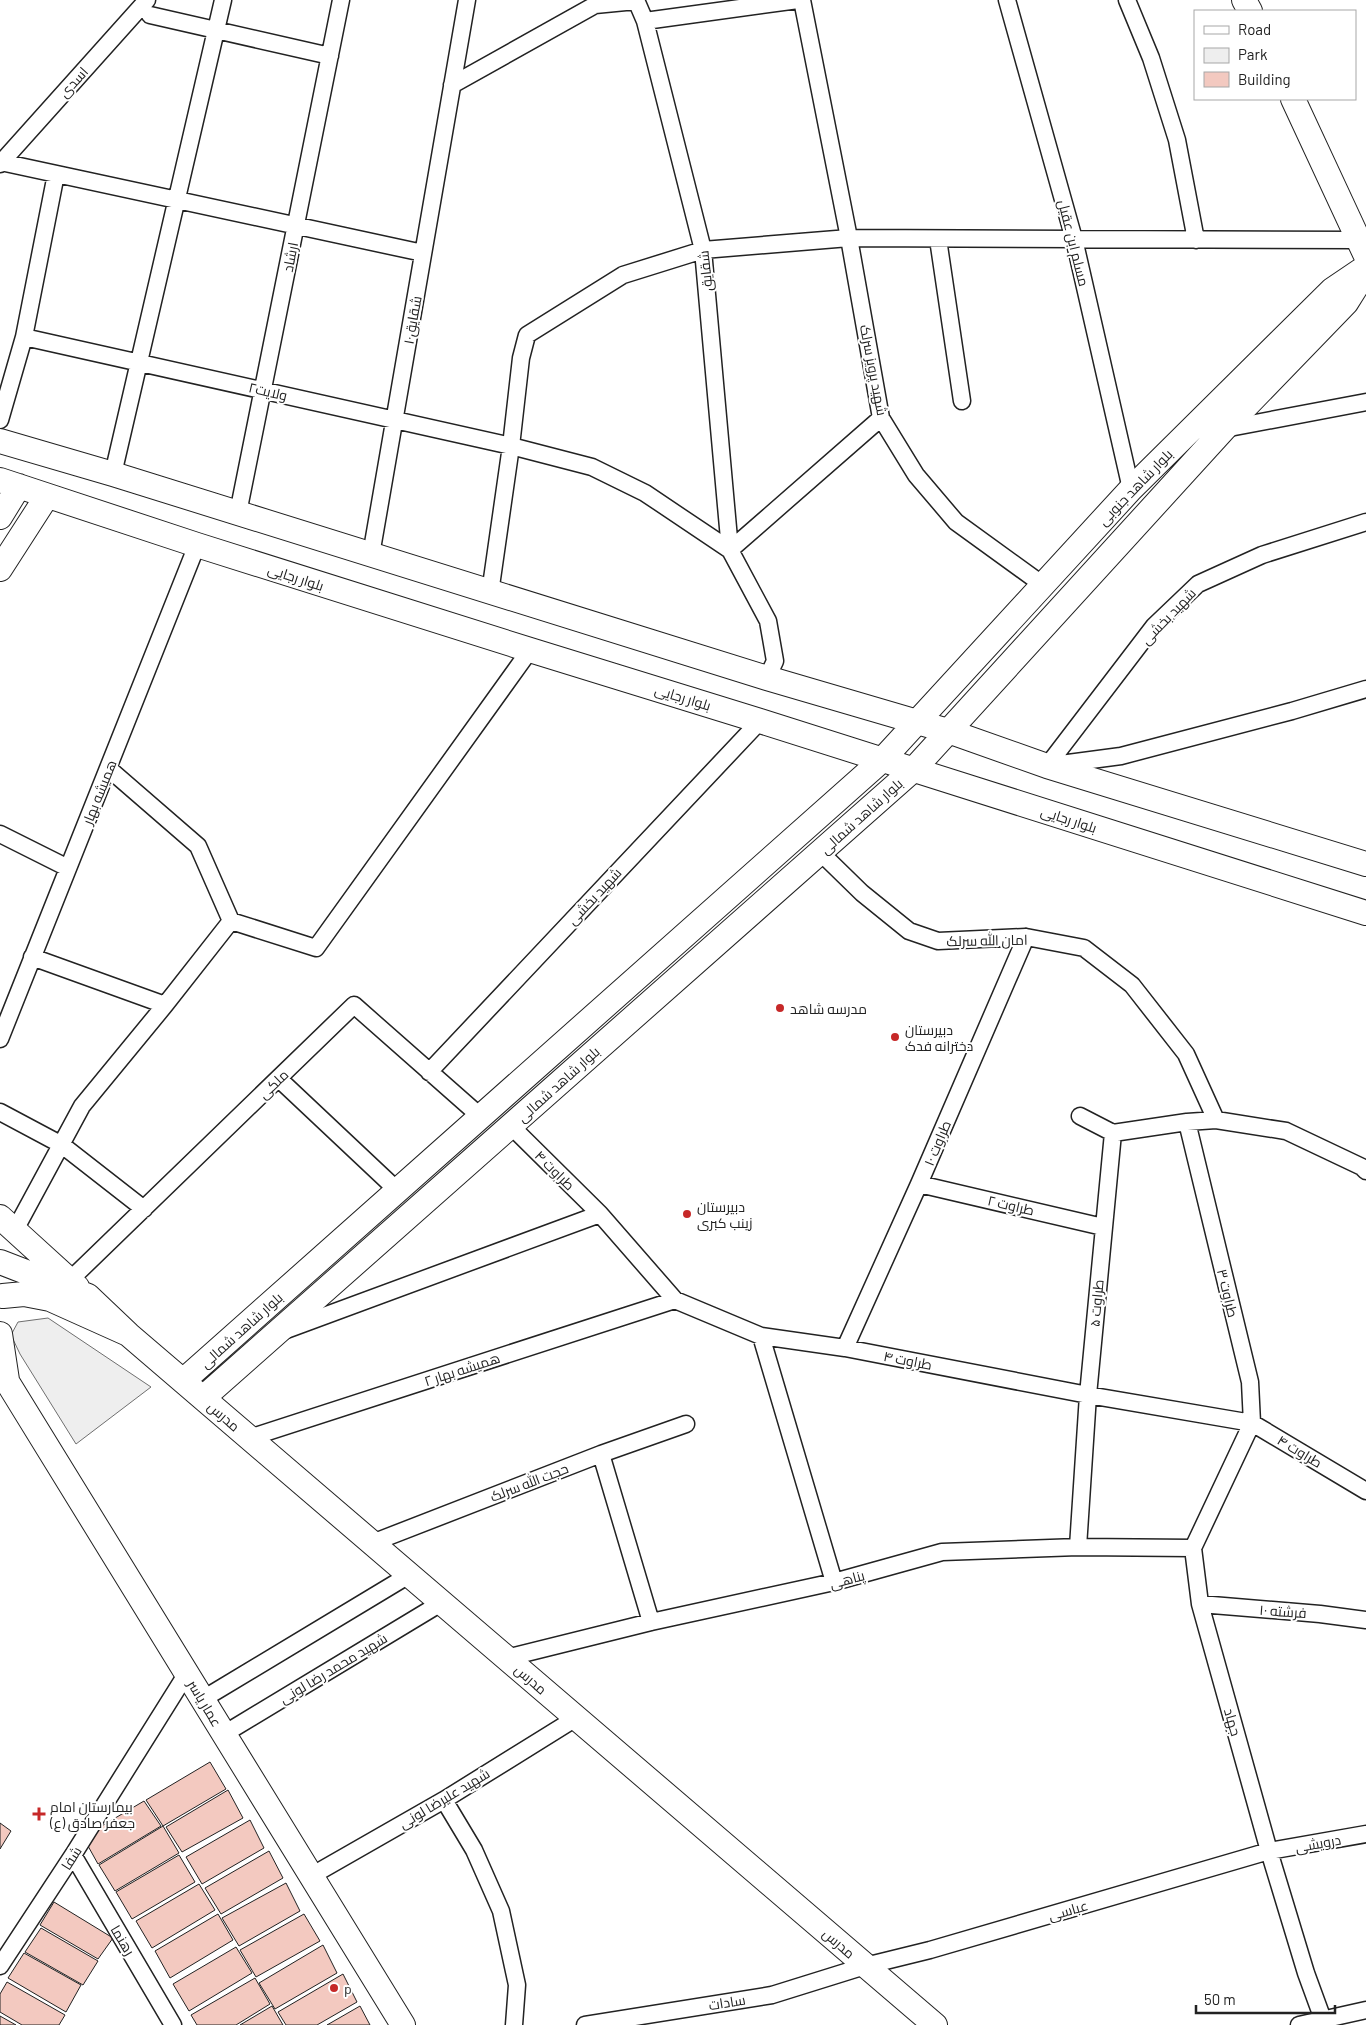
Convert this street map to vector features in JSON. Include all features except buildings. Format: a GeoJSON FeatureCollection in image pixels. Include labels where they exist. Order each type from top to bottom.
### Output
{"type":"FeatureCollection","features":[{"type":"Feature","properties":{"kind":"main road"},"geometry":{"type":"LineString","coordinates":[[1293,100],[1362,248]]}},
{"type":"Feature","properties":{"kind":"main road","name":"بلوار شاهد جنوبی"},"geometry":{"type":"LineString","coordinates":[[918,722],[1132,489],[1332,290],[1366,267]]}},
{"type":"Feature","properties":{"kind":"main road","name":"بلوار شاهد جنوبی"},"geometry":{"type":"LineString","coordinates":[[913,770],[1224,429],[1346,303],[1366,271]]}},
{"type":"Feature","properties":{"kind":"main road"},"geometry":{"type":"LineString","coordinates":[[0,441],[113,474],[767,678],[948,731],[1047,766],[1366,864]]}},
{"type":"Feature","properties":{"kind":"main road"},"geometry":{"type":"LineString","coordinates":[[0,517],[10,483]]}},
{"type":"Feature","properties":{"kind":"main road","name":"بلوار رجایی"},"geometry":{"type":"LineString","coordinates":[[10,483],[196,545],[1366,913]]}},
{"type":"Feature","properties":{"kind":"main road"},"geometry":{"type":"LineString","coordinates":[[0,569],[47,496]]}},
{"type":"Feature","properties":{"kind":"main road","name":"بلوار شاهد شمالی"},"geometry":{"type":"LineString","coordinates":[[183,1381],[882,760],[918,722]]}},
{"type":"Feature","properties":{"kind":"main road","name":"بلوار شاهد شمالی"},"geometry":{"type":"LineString","coordinates":[[203,1398],[913,770]]}},
{"type":"Feature","properties":{"kind":"main road"},"geometry":{"type":"LineString","coordinates":[[8,1224],[88,1296]]}},
{"type":"Feature","properties":{"kind":"main road","name":"مدرس"},"geometry":{"type":"LineString","coordinates":[[0,1262],[88,1296],[128,1334],[934,2025]]}},
{"type":"Feature","properties":{"kind":"main road"},"geometry":{"type":"LineString","coordinates":[[0,1266],[3,1271],[5,1284],[1,1298]]}},
{"type":"Feature","properties":{"kind":"main road","name":"مدرس"},"geometry":{"type":"LineString","coordinates":[[1,1298],[24,1294],[50,1300],[128,1334]]}},
{"type":"Feature","properties":{"kind":"main road","name":"عمار یاسر"},"geometry":{"type":"LineString","coordinates":[[0,1334],[4,1375],[403,2025]]}},
{"type":"Feature","properties":{"kind":"street"},"geometry":{"type":"LineString","coordinates":[[113,474],[223,0]]}},
{"type":"Feature","properties":{"kind":"street","name":"ارشاد"},"geometry":{"type":"LineString","coordinates":[[238,513],[342,0]]}},
{"type":"Feature","properties":{"kind":"street","name":"شقایق۱۰"},"geometry":{"type":"LineString","coordinates":[[371,555],[467,0]]}},
{"type":"Feature","properties":{"kind":"street"},"geometry":{"type":"LineString","coordinates":[[452,85],[595,5],[636,0]]}},
{"type":"Feature","properties":{"kind":"street","name":"شقایق"},"geometry":{"type":"LineString","coordinates":[[636,0],[645,22],[703,250],[730,550]]}},
{"type":"Feature","properties":{"kind":"street"},"geometry":{"type":"LineString","coordinates":[[645,22],[798,0]]}},
{"type":"Feature","properties":{"kind":"street","name":"شهید پرویز سرلک"},"geometry":{"type":"LineString","coordinates":[[802,0],[849,238],[881,418],[916,475],[956,522],[1043,585]]}},
{"type":"Feature","properties":{"kind":"street","name":"مسلم ابن عقیل"},"geometry":{"type":"LineString","coordinates":[[1006,0],[1074,239],[1132,489]]}},
{"type":"Feature","properties":{"kind":"street"},"geometry":{"type":"LineString","coordinates":[[1127,0],[1151,58],[1178,140],[1196,240]]}},
{"type":"Feature","properties":{"kind":"street"},"geometry":{"type":"LineString","coordinates":[[148,8],[216,30],[330,56]]}},
{"type":"Feature","properties":{"kind":"street","name":"اسدی"},"geometry":{"type":"LineString","coordinates":[[1,163],[148,8]]}},
{"type":"Feature","properties":{"kind":"street"},"geometry":{"type":"LineString","coordinates":[[1,163],[423,253]]}},
{"type":"Feature","properties":{"kind":"street"},"geometry":{"type":"LineString","coordinates":[[0,420],[24,337],[56,174]]}},
{"type":"Feature","properties":{"kind":"street"},"geometry":{"type":"LineString","coordinates":[[490,593],[511,446],[521,358],[527,334],[623,275],[703,250],[849,238],[1196,240],[1362,248]]}},
{"type":"Feature","properties":{"kind":"street"},"geometry":{"type":"LineString","coordinates":[[938,239],[962,401]]}},
{"type":"Feature","properties":{"kind":"street","name":"ولایت۲"},"geometry":{"type":"LineString","coordinates":[[24,337],[511,446],[592,466],[645,493],[730,550]]}},
{"type":"Feature","properties":{"kind":"street"},"geometry":{"type":"LineString","coordinates":[[1224,429],[1366,402]]}},
{"type":"Feature","properties":{"kind":"street"},"geometry":{"type":"LineString","coordinates":[[767,678],[775,661],[768,621],[730,550],[881,418]]}},
{"type":"Feature","properties":{"kind":"street","name":"شهید بخشی"},"geometry":{"type":"LineString","coordinates":[[1047,766],[1154,626],[1198,584],[1262,555],[1366,522]]}},
{"type":"Feature","properties":{"kind":"street","name":"همیشه بهار"},"geometry":{"type":"LineString","coordinates":[[0,1039],[196,545]]}},
{"type":"Feature","properties":{"kind":"street"},"geometry":{"type":"LineString","coordinates":[[108,768],[198,846],[231,921],[316,948],[530,650]]}},
{"type":"Feature","properties":{"kind":"street"},"geometry":{"type":"LineString","coordinates":[[1047,766],[1121,756],[1292,711],[1366,688]]}},
{"type":"Feature","properties":{"kind":"street","name":"شهید بخشی"},"geometry":{"type":"LineString","coordinates":[[429,1072],[760,721]]}},
{"type":"Feature","properties":{"kind":"street"},"geometry":{"type":"LineString","coordinates":[[0,834],[68,868]]}},
{"type":"Feature","properties":{"kind":"street","name":"امان الله سرلک"},"geometry":{"type":"LineString","coordinates":[[820,852],[862,894],[909,931],[938,941],[1026,938],[1084,948],[1132,985],[1186,1054],[1216,1120]]}},
{"type":"Feature","properties":{"kind":"street"},"geometry":{"type":"LineString","coordinates":[[8,1224],[62,1145],[82,1106],[166,1006],[231,921]]}},
{"type":"Feature","properties":{"kind":"street","name":"طراوت ۱۰"},"geometry":{"type":"LineString","coordinates":[[845,1348],[1026,938]]}},
{"type":"Feature","properties":{"kind":"street"},"geometry":{"type":"LineString","coordinates":[[32,957],[166,1006]]}},
{"type":"Feature","properties":{"kind":"street","name":"ملکی"},"geometry":{"type":"LineString","coordinates":[[70,1280],[354,1005],[481,1117]]}},
{"type":"Feature","properties":{"kind":"street"},"geometry":{"type":"LineString","coordinates":[[278,1079],[398,1190]]}},
{"type":"Feature","properties":{"kind":"street"},"geometry":{"type":"LineString","coordinates":[[0,1112],[62,1145],[144,1209]]}},
{"type":"Feature","properties":{"kind":"street"},"geometry":{"type":"LineString","coordinates":[[1080,1116],[1113,1133],[1187,1122],[1216,1120],[1286,1131],[1365,1168]]}},
{"type":"Feature","properties":{"kind":"street","name":"طراوت ۳"},"geometry":{"type":"LineString","coordinates":[[1187,1122],[1250,1382],[1252,1423]]}},
{"type":"Feature","properties":{"kind":"street","name":"طراوت ۴"},"geometry":{"type":"LineString","coordinates":[[511,1126],[600,1214],[675,1300],[761,1336],[845,1348],[1088,1395],[1252,1423],[1366,1491]]}},
{"type":"Feature","properties":{"kind":"street","name":"طراوت ۵"},"geometry":{"type":"LineString","coordinates":[[1078,1547],[1088,1395],[1113,1133]]}},
{"type":"Feature","properties":{"kind":"street","name":"طراوت ۲"},"geometry":{"type":"LineString","coordinates":[[919,1184],[1103,1227]]}},
{"type":"Feature","properties":{"kind":"street"},"geometry":{"type":"LineString","coordinates":[[277,1333],[600,1214]]}},
{"type":"Feature","properties":{"kind":"street","name":"همیشه بهار ۲"},"geometry":{"type":"LineString","coordinates":[[249,1438],[675,1300]]}},
{"type":"Feature","properties":{"kind":"street"},"geometry":{"type":"LineString","coordinates":[[761,1336],[834,1582]]}},
{"type":"Feature","properties":{"kind":"street"},"geometry":{"type":"LineString","coordinates":[[1193,1548],[1252,1423]]}},
{"type":"Feature","properties":{"kind":"street","name":"حجت الله سرلک"},"geometry":{"type":"LineString","coordinates":[[372,1543],[601,1454],[686,1424]]}},
{"type":"Feature","properties":{"kind":"street"},"geometry":{"type":"LineString","coordinates":[[601,1454],[651,1622]]}},
{"type":"Feature","properties":{"kind":"street","name":"پناهی"},"geometry":{"type":"LineString","coordinates":[[506,1658],[651,1622],[834,1582],[942,1552],[1078,1547],[1193,1548]]}},
{"type":"Feature","properties":{"kind":"street","name":"جهاد"},"geometry":{"type":"LineString","coordinates":[[1193,1548],[1200,1604],[1269,1851],[1306,1973],[1324,2022]]}},
{"type":"Feature","properties":{"kind":"street"},"geometry":{"type":"LineString","coordinates":[[202,1699],[409,1575]]}},
{"type":"Feature","properties":{"kind":"street","name":"شهید محمد رضا لونی"},"geometry":{"type":"LineString","coordinates":[[224,1734],[442,1603]]}},
{"type":"Feature","properties":{"kind":"street","name":"فرشته ۱۰"},"geometry":{"type":"LineString","coordinates":[[1200,1604],[1320,1614],[1366,1620]]}},
{"type":"Feature","properties":{"kind":"street","name":"شفا"},"geometry":{"type":"LineString","coordinates":[[0,1966],[73,1856],[187,1673]]}},
{"type":"Feature","properties":{"kind":"street","name":"شهید علیرضا لونی"},"geometry":{"type":"LineString","coordinates":[[311,1876],[444,1800],[576,1718]]}},
{"type":"Feature","properties":{"kind":"street"},"geometry":{"type":"LineString","coordinates":[[444,1800],[474,1850],[501,1911],[517,1985],[514,2025]]}},
{"type":"Feature","properties":{"kind":"street","name":"درویشی"},"geometry":{"type":"LineString","coordinates":[[1269,1851],[1366,1834]]}},
{"type":"Feature","properties":{"kind":"street","name":"عباسی"},"geometry":{"type":"LineString","coordinates":[[865,1966],[930,1950],[1269,1851]]}},
{"type":"Feature","properties":{"kind":"street","name":"رهنما"},"geometry":{"type":"LineString","coordinates":[[73,1856],[166,2021]]}},
{"type":"Feature","properties":{"kind":"street","name":"سادات"},"geometry":{"type":"LineString","coordinates":[[585,2025],[772,1995],[865,1966]]}},
{"type":"Feature","properties":{"kind":"street"},"geometry":{"type":"LineString","coordinates":[[1299,2025],[1324,2022],[1366,2010]]}},
{"type":"Feature","properties":{"kind":"green space"},"geometry":{"type":"Polygon","coordinates":[[[48,1318],[151,1387],[76,1444],[20,1354],[11,1335],[18,1322],[48,1318]]]}},
{"type":"Feature","properties":{"kind":"place","name":"مدرسه شاهد"},"geometry":{"type":"Point","coordinates":[780,1008]}},
{"type":"Feature","properties":{"kind":"place","name":"دبیرستان دخترانه فدک"},"geometry":{"type":"Point","coordinates":[895,1037]}},
{"type":"Feature","properties":{"kind":"place","name":"دبیرستان زینب کبری"},"geometry":{"type":"Point","coordinates":[687,1214]}},
{"type":"Feature","properties":{"kind":"place","name":"بیمارستان امام جعفر صادق (ع)"},"geometry":{"type":"Point","coordinates":[39,1814]}},
{"type":"Feature","properties":{"kind":"place","name":"p"},"geometry":{"type":"Point","coordinates":[334,1988]}}]}
